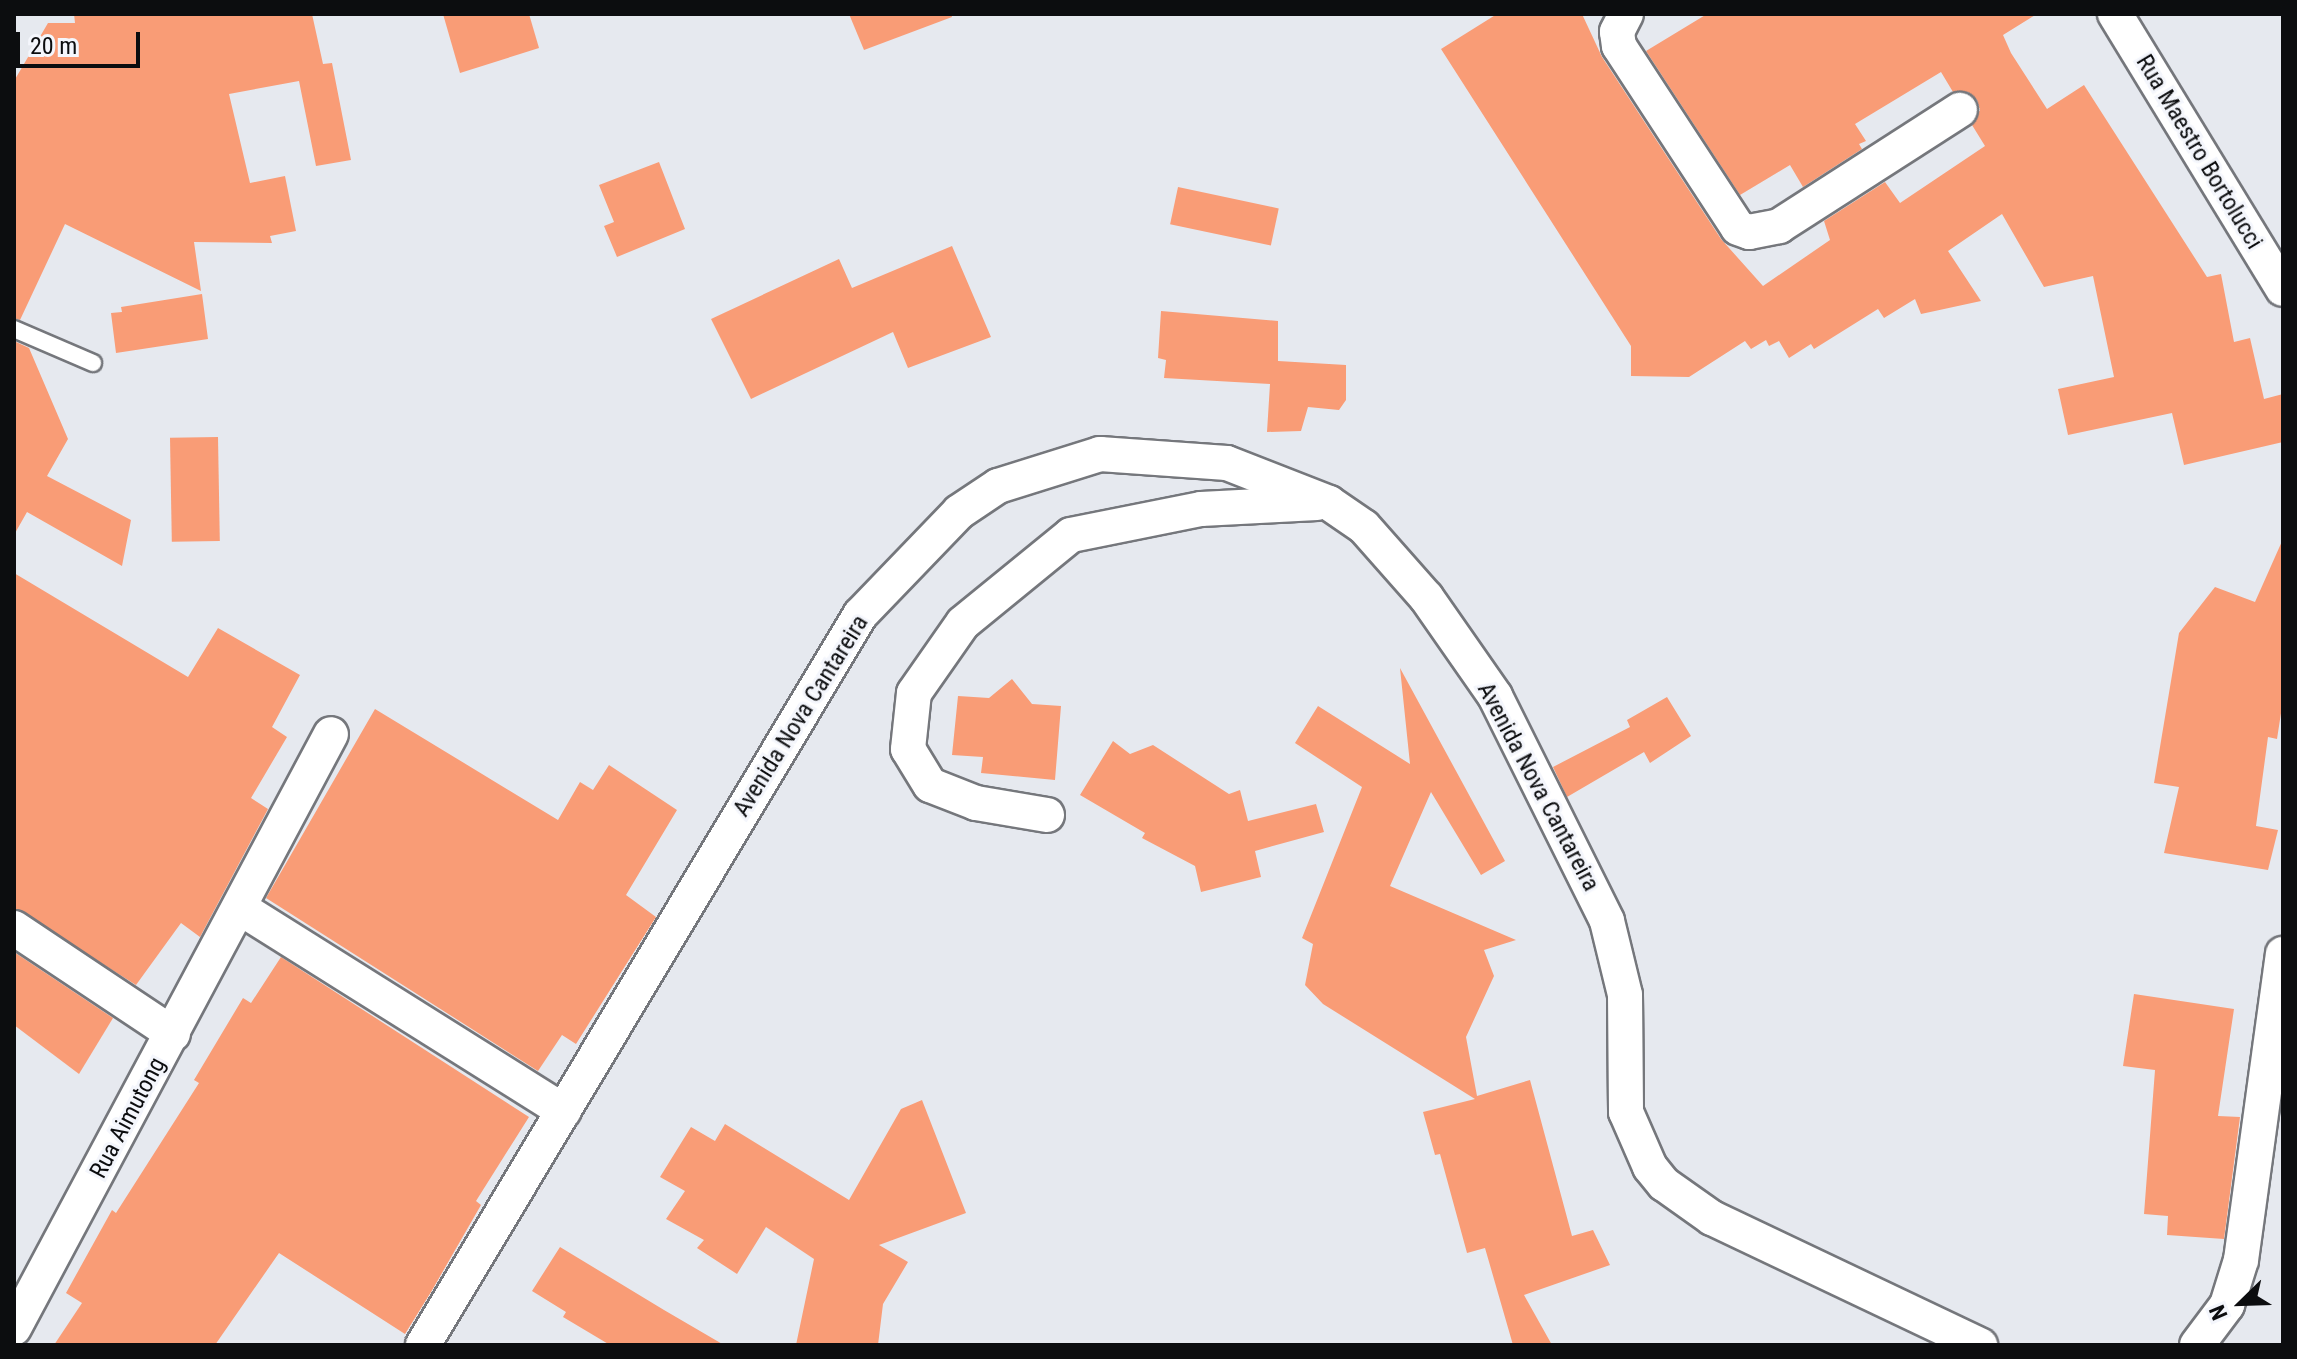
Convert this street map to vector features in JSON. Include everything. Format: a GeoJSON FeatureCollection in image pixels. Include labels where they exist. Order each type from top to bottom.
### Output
{"type":"FeatureCollection","features":[{"type":"Feature","properties":{"kind":"street"},"geometry":{"type":"LineString","coordinates":[[1626,14],[1619,22],[1619,46],[1738,228],[1749,232],[1779,226],[1960,110]]}},
{"type":"Feature","properties":{"kind":"street","name":"Rua Maestro Bortolucci"},"geometry":{"type":"LineString","coordinates":[[2115,14],[2283,289]]}},
{"type":"Feature","properties":{"kind":"street","name":"Avenida Nova Cantareira"},"geometry":{"type":"LineString","coordinates":[[423,1345],[860,615],[959,512],[998,486],[1048,466],[1100,454],[1227,463],[1329,503],[1364,527],[1426,597],[1495,696],[1574,848],[1619,959],[1625,995],[1626,1112],[1650,1167],[1664,1184],[1712,1218],[1980,1345]]}},
{"type":"Feature","properties":{"kind":"street"},"geometry":{"type":"LineString","coordinates":[[1047,815],[976,803],[930,785],[908,749],[914,693],[963,623],[1071,535],[1201,509],[1329,503]]}},
{"type":"Feature","properties":{"kind":"street","name":"Rua Aimutong"},"geometry":{"type":"LineString","coordinates":[[14,1328],[331,734]]}},
{"type":"Feature","properties":{"kind":"street"},"geometry":{"type":"LineString","coordinates":[[240,908],[564,1111]]}},
{"type":"Feature","properties":{"kind":"street"},"geometry":{"type":"LineString","coordinates":[[14,928],[173,1034]]}},
{"type":"Feature","properties":{"kind":"street"},"geometry":{"type":"LineString","coordinates":[[2197,1345],[2227,1305],[2272,1140],[2283,954]]}},
{"type":"Feature","properties":{"kind":"lane"},"geometry":{"type":"LineString","coordinates":[[14,329],[93,363]]}},
{"type":"Feature","properties":{"kind":"building"},"geometry":{"type":"Polygon","coordinates":[[[74,14],[312,14],[323,64],[332,63],[351,160],[316,166],[299,81],[229,94],[250,183],[285,176],[296,231],[270,236],[272,243],[194,242],[201,291],[65,224],[20,320],[14,318],[14,81],[48,23],[75,23],[74,14]]]}},
{"type":"Feature","properties":{"kind":"building"},"geometry":{"type":"Polygon","coordinates":[[[443,14],[529,14],[539,48],[460,73],[443,14]]]}},
{"type":"Feature","properties":{"kind":"building"},"geometry":{"type":"Polygon","coordinates":[[[849,14],[951,14],[952,17],[864,50],[849,14]]]}},
{"type":"Feature","properties":{"kind":"building"},"geometry":{"type":"Polygon","coordinates":[[[1497,14],[1582,14],[1602,57],[1721,239],[1763,286],[1830,240],[1824,221],[1885,182],[1900,203],[1985,146],[1972,125],[1980,110],[1977,100],[1968,92],[1953,92],[1941,72],[1855,124],[1866,141],[1859,144],[1862,149],[1803,187],[1790,165],[1740,195],[1646,51],[1707,14],[2037,14],[2003,35],[2011,53],[2047,109],[2084,85],[2207,277],[2221,274],[2234,342],[2250,338],[2264,399],[2283,394],[2283,442],[2184,465],[2172,413],[2068,435],[2058,389],[2114,377],[2093,276],[2044,287],[2002,214],[1948,251],[1981,301],[1921,314],[1915,299],[1884,318],[1878,309],[1814,349],[1811,344],[1789,358],[1779,341],[1769,346],[1766,340],[1751,349],[1745,341],[1689,377],[1631,376],[1631,346],[1441,49],[1497,14]]]}},
{"type":"Feature","properties":{"kind":"building"},"geometry":{"type":"Polygon","coordinates":[[[659,162],[685,229],[617,257],[604,226],[614,222],[599,185],[659,162]]]}},
{"type":"Feature","properties":{"kind":"building"},"geometry":{"type":"Polygon","coordinates":[[[1178,187],[1279,208],[1271,246],[1170,224],[1178,187]]]}},
{"type":"Feature","properties":{"kind":"building"},"geometry":{"type":"Polygon","coordinates":[[[952,246],[991,337],[908,368],[893,332],[751,399],[711,319],[839,259],[852,288],[952,246]]]}},
{"type":"Feature","properties":{"kind":"building"},"geometry":{"type":"Polygon","coordinates":[[[202,294],[208,339],[116,353],[111,313],[122,312],[121,307],[202,294]]]}},
{"type":"Feature","properties":{"kind":"building"},"geometry":{"type":"Polygon","coordinates":[[[1161,311],[1278,321],[1278,361],[1346,365],[1346,400],[1339,410],[1308,407],[1301,431],[1267,432],[1270,384],[1164,378],[1166,360],[1158,358],[1161,311]]]}},
{"type":"Feature","properties":{"kind":"building"},"geometry":{"type":"Polygon","coordinates":[[[14,341],[29,348],[68,439],[47,476],[131,520],[122,566],[27,512],[14,535],[14,341]]]}},
{"type":"Feature","properties":{"kind":"building"},"geometry":{"type":"Polygon","coordinates":[[[218,437],[220,541],[172,542],[170,438],[218,437]]]}},
{"type":"Feature","properties":{"kind":"building"},"geometry":{"type":"Polygon","coordinates":[[[2283,539],[2283,700],[2277,739],[2268,737],[2256,826],[2278,830],[2268,870],[2164,853],[2179,787],[2154,783],[2179,633],[2215,587],[2255,602],[2283,539]]]}},
{"type":"Feature","properties":{"kind":"building"},"geometry":{"type":"Polygon","coordinates":[[[14,573],[188,677],[218,628],[300,675],[272,727],[287,737],[251,798],[268,809],[200,937],[181,923],[136,985],[14,908],[14,573]]]}},
{"type":"Feature","properties":{"kind":"building"},"geometry":{"type":"Polygon","coordinates":[[[1400,668],[1505,861],[1481,875],[1431,792],[1390,886],[1516,940],[1484,950],[1494,976],[1466,1037],[1477,1096],[1530,1080],[1572,1236],[1593,1230],[1610,1265],[1524,1295],[1552,1345],[1513,1345],[1485,1248],[1467,1253],[1440,1154],[1435,1155],[1423,1112],[1475,1099],[1323,1004],[1305,985],[1313,944],[1302,938],[1362,787],[1295,743],[1318,706],[1410,764],[1400,668]]]}},
{"type":"Feature","properties":{"kind":"building"},"geometry":{"type":"Polygon","coordinates":[[[1012,679],[1032,704],[1061,706],[1055,780],[981,773],[983,757],[952,755],[958,696],[989,698],[1012,679]]]}},
{"type":"Feature","properties":{"kind":"building"},"geometry":{"type":"Polygon","coordinates":[[[1667,697],[1691,736],[1650,763],[1644,752],[1567,797],[1553,767],[1630,727],[1627,720],[1667,697]]]}},
{"type":"Feature","properties":{"kind":"building"},"geometry":{"type":"Polygon","coordinates":[[[375,709],[558,820],[580,782],[593,790],[609,765],[677,810],[626,895],[656,917],[576,1044],[562,1035],[538,1071],[266,898],[375,709]]]}},
{"type":"Feature","properties":{"kind":"building"},"geometry":{"type":"Polygon","coordinates":[[[1113,741],[1130,754],[1153,745],[1229,794],[1240,790],[1248,821],[1316,804],[1324,832],[1255,851],[1261,877],[1201,892],[1195,866],[1142,838],[1145,833],[1080,795],[1113,741]]]}},
{"type":"Feature","properties":{"kind":"building"},"geometry":{"type":"Polygon","coordinates":[[[14,952],[113,1018],[79,1074],[14,1025],[14,952]]]}},
{"type":"Feature","properties":{"kind":"building"},"geometry":{"type":"Polygon","coordinates":[[[281,957],[529,1117],[476,1201],[481,1205],[431,1292],[405,1334],[279,1253],[215,1345],[54,1345],[82,1303],[66,1293],[112,1210],[116,1213],[199,1083],[194,1080],[243,998],[251,1003],[281,957]]]}},
{"type":"Feature","properties":{"kind":"building"},"geometry":{"type":"Polygon","coordinates":[[[2134,994],[2234,1009],[2218,1116],[2240,1117],[2224,1239],[2167,1235],[2168,1216],[2144,1214],[2155,1070],[2123,1066],[2134,994]]]}},
{"type":"Feature","properties":{"kind":"building"},"geometry":{"type":"Polygon","coordinates":[[[922,1100],[966,1213],[879,1245],[908,1262],[883,1304],[878,1345],[796,1345],[814,1259],[766,1227],[737,1274],[697,1248],[704,1240],[666,1219],[685,1191],[660,1177],[691,1127],[715,1141],[725,1124],[849,1200],[901,1109],[922,1100]]]}},
{"type":"Feature","properties":{"kind":"building"},"geometry":{"type":"Polygon","coordinates":[[[560,1247],[724,1345],[610,1345],[563,1317],[566,1312],[532,1291],[560,1247]]]}}]}
